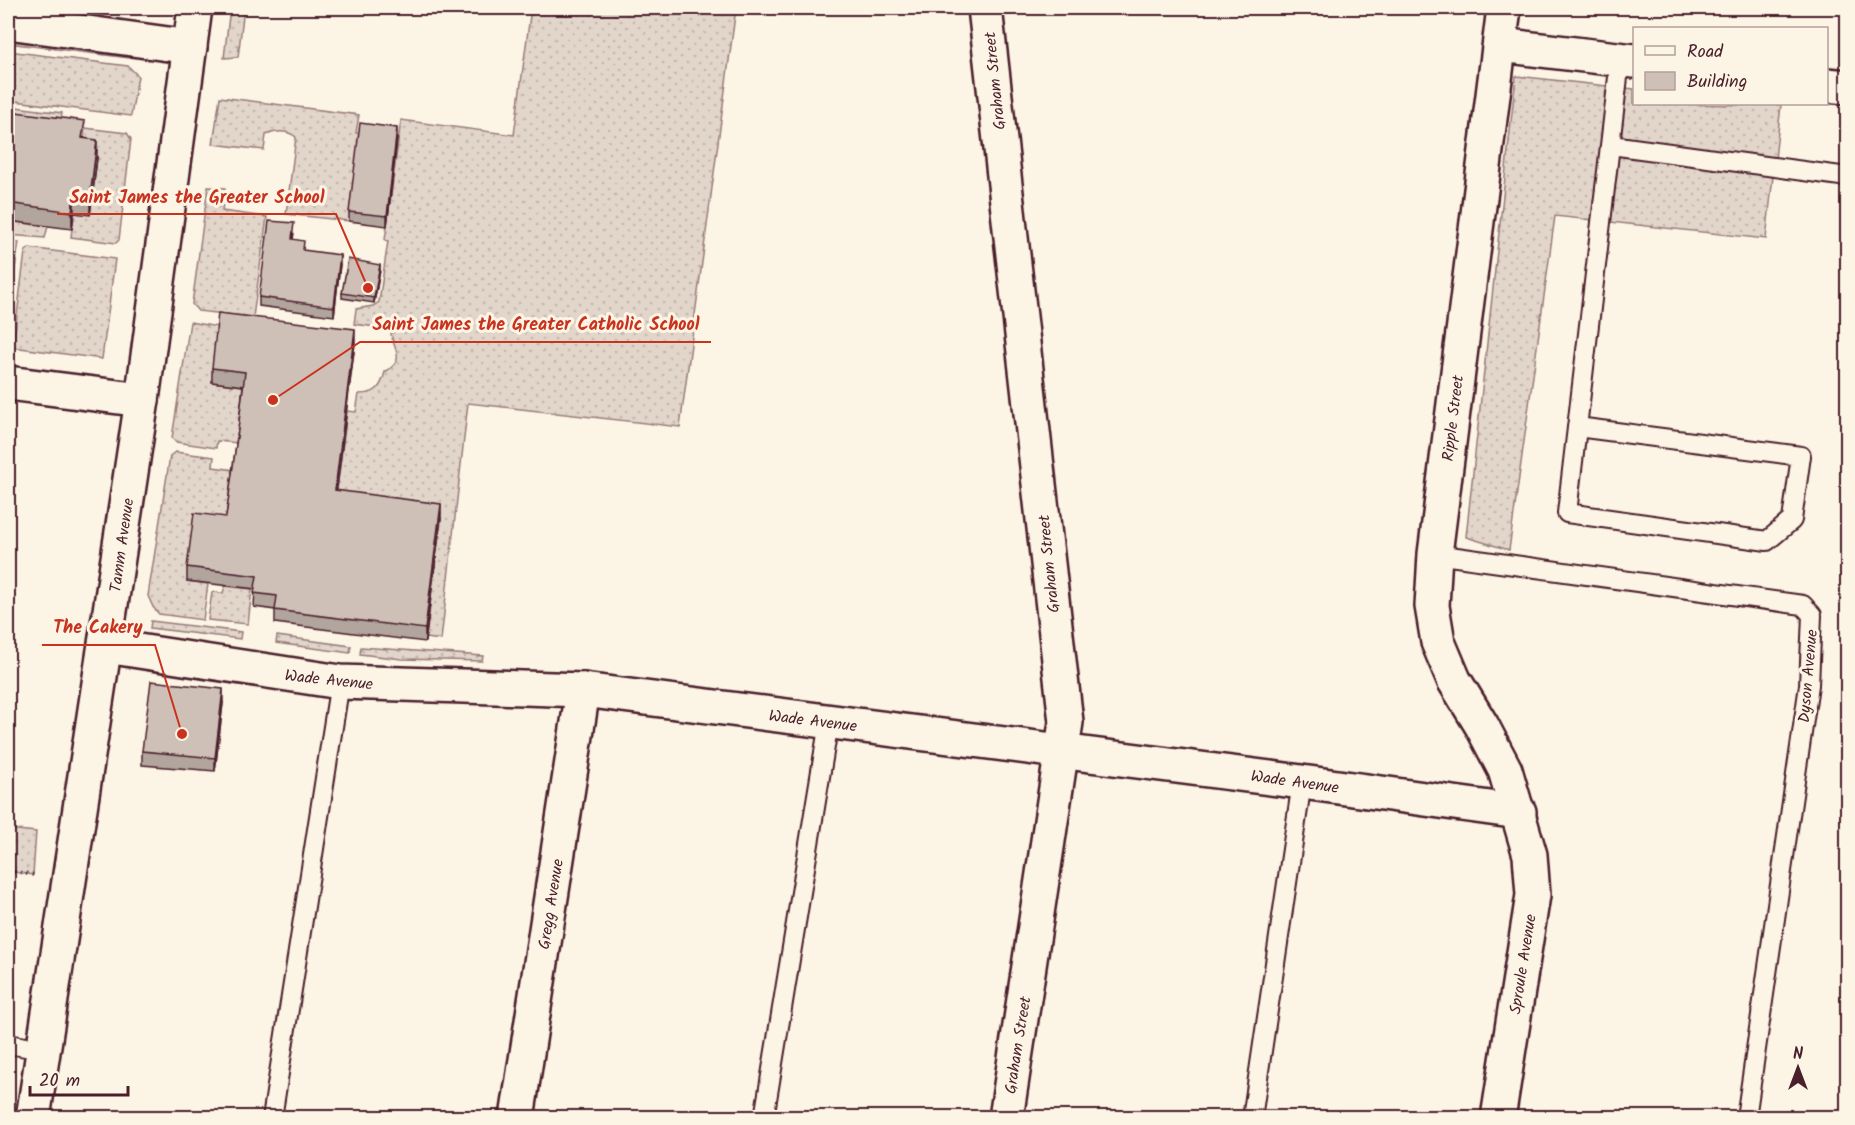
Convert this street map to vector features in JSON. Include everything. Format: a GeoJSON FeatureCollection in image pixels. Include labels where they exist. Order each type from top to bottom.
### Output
{"type":"FeatureCollection","features":[{"type":"Feature","properties":{"kind":"street","name":"Tamm Avenue"},"geometry":{"type":"LineString","coordinates":[[33,1118],[142,400],[195,8]]}},
{"type":"Feature","properties":{"kind":"street","name":"Graham Street"},"geometry":{"type":"LineString","coordinates":[[985,8],[1066,722],[1006,1118]]}},
{"type":"Feature","properties":{"kind":"street","name":"Ripple Street"},"geometry":{"type":"LineString","coordinates":[[1504,8],[1435,554],[1432,606],[1438,642],[1454,680],[1505,770],[1519,812]]}},
{"type":"Feature","properties":{"kind":"street"},"geometry":{"type":"LineString","coordinates":[[8,22],[190,47]]}},
{"type":"Feature","properties":{"kind":"street"},"geometry":{"type":"LineString","coordinates":[[1500,45],[1627,60]]}},
{"type":"Feature","properties":{"kind":"street"},"geometry":{"type":"LineString","coordinates":[[1828,85],[1848,87]]}},
{"type":"Feature","properties":{"kind":"street"},"geometry":{"type":"LineString","coordinates":[[8,383],[142,400]]}},
{"type":"Feature","properties":{"kind":"street","name":"Wade Avenue"},"geometry":{"type":"LineString","coordinates":[[106,646],[340,682],[583,690],[1519,812]]}},
{"type":"Feature","properties":{"kind":"street","name":"Gregg Avenue"},"geometry":{"type":"LineString","coordinates":[[517,1118],[583,690]]}},
{"type":"Feature","properties":{"kind":"street","name":"Sproule Avenue"},"geometry":{"type":"LineString","coordinates":[[1498,1118],[1533,895],[1530,855],[1519,812]]}},
{"type":"Feature","properties":{"kind":"lane"},"geometry":{"type":"LineString","coordinates":[[1577,428],[1801,456],[1792,520],[1767,541],[1567,513],[1577,428],[1611,145],[1627,60]]}},
{"type":"Feature","properties":{"kind":"lane"},"geometry":{"type":"LineString","coordinates":[[1611,145],[1848,177]]}},
{"type":"Feature","properties":{"kind":"lane","name":"Dyson Avenue"},"geometry":{"type":"LineString","coordinates":[[1435,554],[1803,605],[1812,615],[1809,685],[1746,1118]]}},
{"type":"Feature","properties":{"kind":"lane"},"geometry":{"type":"LineString","coordinates":[[273,1118],[340,682]]}},
{"type":"Feature","properties":{"kind":"lane"},"geometry":{"type":"LineString","coordinates":[[764,1118],[829,722]]}},
{"type":"Feature","properties":{"kind":"lane"},"geometry":{"type":"LineString","coordinates":[[1252,1118],[1302,782]]}},
{"type":"Feature","properties":{"kind":"lane"},"geometry":{"type":"LineString","coordinates":[[8,1044],[44,1050]]}},
{"type":"Feature","properties":{"kind":"shaded area"},"geometry":{"type":"Polygon","coordinates":[[[230,8],[244,8],[238,57],[224,58],[230,8]]]}},
{"type":"Feature","properties":{"kind":"shaded area"},"geometry":{"type":"Polygon","coordinates":[[[531,8],[736,8],[680,427],[468,403],[441,640],[426,638],[441,518],[335,504],[347,411],[356,412],[359,394],[370,393],[377,389],[385,372],[396,362],[397,357],[391,329],[354,324],[356,309],[373,306],[379,302],[401,120],[514,135],[531,8]]]}},
{"type":"Feature","properties":{"kind":"shaded area"},"geometry":{"type":"Polygon","coordinates":[[[8,35],[131,51],[129,58],[8,43],[8,35]]]}},
{"type":"Feature","properties":{"kind":"shaded area"},"geometry":{"type":"Polygon","coordinates":[[[8,51],[128,66],[138,76],[131,116],[8,100],[8,51]]]}},
{"type":"Feature","properties":{"kind":"shaded area"},"geometry":{"type":"Polygon","coordinates":[[[1516,76],[1633,89],[1633,105],[1781,105],[1766,239],[1555,216],[1509,550],[1466,537],[1516,76]]]}},
{"type":"Feature","properties":{"kind":"shaded area"},"geometry":{"type":"Polygon","coordinates":[[[220,97],[359,115],[356,133],[360,133],[349,221],[286,214],[296,137],[293,135],[281,132],[266,135],[264,150],[213,144],[220,97]]]}},
{"type":"Feature","properties":{"kind":"shaded area"},"geometry":{"type":"Polygon","coordinates":[[[8,106],[62,113],[59,135],[8,128],[8,106]]]}},
{"type":"Feature","properties":{"kind":"shaded area"},"geometry":{"type":"Polygon","coordinates":[[[85,128],[127,133],[131,139],[119,240],[116,243],[71,237],[74,213],[90,214],[97,158],[82,155],[85,128]]]}},
{"type":"Feature","properties":{"kind":"shaded area"},"geometry":{"type":"Polygon","coordinates":[[[208,187],[225,188],[222,211],[267,217],[253,317],[198,311],[192,304],[208,187]]]}},
{"type":"Feature","properties":{"kind":"shaded area"},"geometry":{"type":"Polygon","coordinates":[[[8,221],[48,226],[45,238],[8,235],[8,221]]]}},
{"type":"Feature","properties":{"kind":"shaded area"},"geometry":{"type":"Polygon","coordinates":[[[8,241],[19,242],[11,295],[8,295],[8,241]]]}},
{"type":"Feature","properties":{"kind":"shaded area"},"geometry":{"type":"Polygon","coordinates":[[[29,248],[115,259],[102,359],[13,347],[25,252],[29,248]]]}},
{"type":"Feature","properties":{"kind":"shaded area"},"geometry":{"type":"Polygon","coordinates":[[[190,322],[218,327],[212,382],[245,386],[238,443],[217,441],[216,448],[176,442],[172,438],[190,322]]]}},
{"type":"Feature","properties":{"kind":"shaded area"},"geometry":{"type":"Polygon","coordinates":[[[175,452],[214,457],[213,467],[235,470],[226,531],[187,581],[208,584],[203,620],[159,614],[148,596],[170,456],[175,452]]]}},
{"type":"Feature","properties":{"kind":"shaded area"},"geometry":{"type":"Polygon","coordinates":[[[225,586],[252,589],[248,624],[208,620],[212,592],[223,593],[225,586]]]}},
{"type":"Feature","properties":{"kind":"shaded area"},"geometry":{"type":"Polygon","coordinates":[[[151,621],[241,632],[240,639],[150,628],[151,621]]]}},
{"type":"Feature","properties":{"kind":"shaded area"},"geometry":{"type":"Polygon","coordinates":[[[277,636],[351,646],[350,653],[276,643],[277,636]]]}},
{"type":"Feature","properties":{"kind":"shaded area"},"geometry":{"type":"Polygon","coordinates":[[[361,647],[483,656],[482,661],[402,659],[360,654],[361,647]]]}},
{"type":"Feature","properties":{"kind":"shaded area"},"geometry":{"type":"Polygon","coordinates":[[[8,829],[36,832],[33,875],[8,871],[8,829]]]}},
{"type":"Feature","properties":{"kind":"building"},"geometry":{"type":"Polygon","coordinates":[[[8,111],[85,121],[82,138],[97,140],[90,197],[74,195],[72,212],[8,203],[8,111]]]}},
{"type":"Feature","properties":{"kind":"building"},"geometry":{"type":"Polygon","coordinates":[[[360,123],[397,128],[387,216],[349,212],[360,123]]]}},
{"type":"Feature","properties":{"kind":"building"},"geometry":{"type":"Polygon","coordinates":[[[269,221],[294,223],[292,239],[304,241],[303,250],[340,255],[334,307],[259,297],[269,221]]]}},
{"type":"Feature","properties":{"kind":"building"},"geometry":{"type":"Polygon","coordinates":[[[348,259],[380,265],[374,298],[342,293],[348,259]]]}},
{"type":"Feature","properties":{"kind":"building"},"geometry":{"type":"Polygon","coordinates":[[[218,313],[355,329],[335,490],[441,504],[425,629],[275,610],[277,596],[254,593],[257,576],[187,567],[194,513],[226,517],[238,430],[245,372],[212,368],[218,313]]]}},
{"type":"Feature","properties":{"kind":"building"},"geometry":{"type":"Polygon","coordinates":[[[151,681],[223,689],[215,758],[142,751],[151,681]]]}},
{"type":"Feature","properties":{"kind":"place","name":"Saint James the Greater School"},"geometry":{"type":"Point","coordinates":[368,288]}},
{"type":"Feature","properties":{"kind":"place","name":"Saint James the Greater Catholic School"},"geometry":{"type":"Point","coordinates":[273,400]}},
{"type":"Feature","properties":{"kind":"place","name":"The Cakery"},"geometry":{"type":"Point","coordinates":[182,734]}}]}
